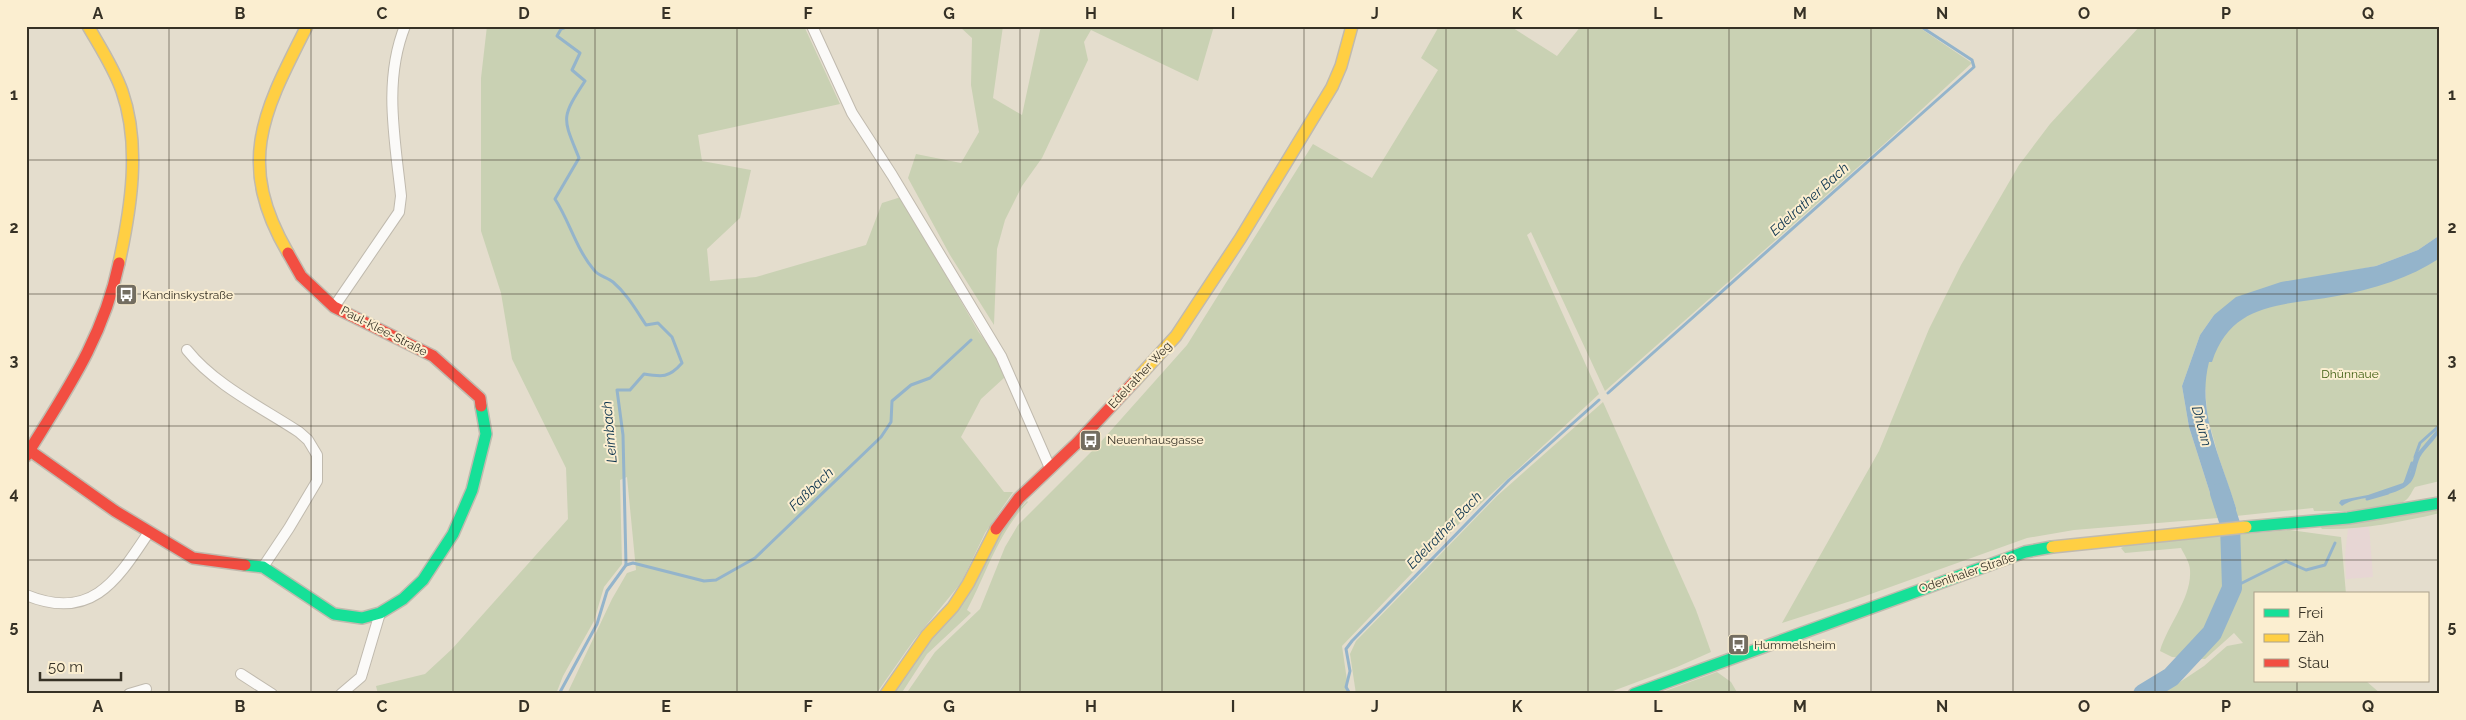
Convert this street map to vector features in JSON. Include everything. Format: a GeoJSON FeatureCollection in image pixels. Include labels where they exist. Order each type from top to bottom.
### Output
{"type":"FeatureCollection","features":[{"type":"Feature","properties":{"kind":"street"},"geometry":{"type":"LineString","coordinates":[[27,452],[82,367],[93,342],[111,294],[129,220],[130,163],[125,100],[112,69],[88,26]]}},
{"type":"Feature","properties":{"kind":"street","name":"Paul-Klee-Straße"},"geometry":{"type":"LineString","coordinates":[[27,452],[102,502],[193,558],[263,567],[334,614],[362,618],[380,613],[403,599],[422,580],[453,534],[472,490],[486,434],[480,398],[433,356],[334,307],[301,276],[279,238],[267,207],[258,171],[264,119],[287,63],[307,26]]}},
{"type":"Feature","properties":{"kind":"street"},"geometry":{"type":"LineString","coordinates":[[334,307],[399,212],[401,196],[391,84],[393,62],[404,26]]}},
{"type":"Feature","properties":{"kind":"street"},"geometry":{"type":"LineString","coordinates":[[812,26],[852,113],[1002,356],[1050,468]]}},
{"type":"Feature","properties":{"kind":"street","name":"Edelrather Weg"},"geometry":{"type":"LineString","coordinates":[[886,694],[927,635],[953,607],[968,584],[1000,522],[1019,498],[1077,443],[1176,336],[1240,239],[1332,87],[1341,66],[1352,26]]}},
{"type":"Feature","properties":{"kind":"street"},"geometry":{"type":"LineString","coordinates":[[187,350],[197,363],[224,383],[299,432],[308,440],[317,455],[317,480],[290,528],[263,567]]}},
{"type":"Feature","properties":{"kind":"street","name":"Odenthaler Straße"},"geometry":{"type":"LineString","coordinates":[[1634,694],[2024,552],[2078,543],[2358,517],[2440,502]]}},
{"type":"Feature","properties":{"kind":"street"},"geometry":{"type":"LineString","coordinates":[[26,595],[38,600],[64,603],[84,599],[105,590],[123,572],[149,532]]}},
{"type":"Feature","properties":{"kind":"street"},"geometry":{"type":"LineString","coordinates":[[341,694],[361,677],[380,613]]}},
{"type":"Feature","properties":{"kind":"street"},"geometry":{"type":"LineString","coordinates":[[241,674],[272,694]]}},
{"type":"Feature","properties":{"kind":"street"},"geometry":{"type":"LineString","coordinates":[[129,694],[146,689]]}},
{"type":"Feature","properties":{"kind":"shaded area"},"geometry":{"type":"Polygon","coordinates":[[[2369,526],[2373,577],[2346,579],[2345,555],[2348,529],[2369,526]]]}},
{"type":"Feature","properties":{"kind":"green space"},"geometry":{"type":"Polygon","coordinates":[[[487,26],[804,26],[840,104],[698,135],[702,161],[751,170],[740,218],[707,249],[710,281],[756,277],[866,245],[882,203],[901,197],[978,331],[996,356],[1005,377],[981,399],[961,437],[1004,492],[1013,492],[985,533],[961,583],[914,640],[876,694],[567,694],[612,599],[627,573],[636,570],[627,477],[620,480],[622,564],[604,587],[594,621],[563,676],[556,694],[378,694],[376,686],[425,674],[452,649],[568,519],[566,468],[512,359],[501,293],[481,231],[481,78],[487,26]]]}},
{"type":"Feature","properties":{"kind":"green space"},"geometry":{"type":"Polygon","coordinates":[[[959,26],[1003,26],[993,98],[1022,115],[1041,26],[1214,26],[1198,81],[1091,30],[1084,42],[1088,60],[1042,158],[1022,186],[1005,220],[997,249],[994,325],[950,255],[908,178],[916,154],[961,163],[979,132],[971,85],[972,38],[959,26]]]}},
{"type":"Feature","properties":{"kind":"green space"},"geometry":{"type":"Polygon","coordinates":[[[1435,26],[1510,26],[1557,56],[1581,26],[1917,26],[1972,63],[1883,145],[1605,391],[1531,232],[1527,235],[1599,394],[1462,521],[1342,646],[1349,694],[906,694],[935,652],[980,609],[1005,547],[1018,525],[1098,445],[1187,345],[1313,144],[1372,178],[1438,70],[1421,58],[1438,28],[1435,26]]]}},
{"type":"Feature","properties":{"kind":"green space"},"geometry":{"type":"Polygon","coordinates":[[[2140,26],[2440,26],[2440,235],[2418,250],[2376,266],[2335,274],[2214,315],[2200,335],[2182,386],[2189,427],[2218,518],[2074,530],[2027,538],[1854,600],[1782,623],[1879,451],[1929,329],[1961,265],[2019,165],[2050,124],[2140,26]]]}},
{"type":"Feature","properties":{"kind":"green space","name":"Dhünnaue"},"geometry":{"type":"Polygon","coordinates":[[[2440,246],[2440,481],[2415,487],[2406,500],[2388,507],[2335,511],[2314,511],[2313,508],[2236,516],[2236,508],[2207,415],[2205,383],[2208,342],[2244,305],[2336,285],[2440,246]]]}},
{"type":"Feature","properties":{"kind":"green space"},"geometry":{"type":"Polygon","coordinates":[[[1603,402],[1696,610],[1711,652],[1605,694],[1356,694],[1350,654],[1356,641],[1497,496],[1603,402]]]}},
{"type":"Feature","properties":{"kind":"green space"},"geometry":{"type":"Polygon","coordinates":[[[1027,501],[994,553],[967,610],[971,613],[927,654],[901,694],[892,694],[1012,517],[1027,501]]]}},
{"type":"Feature","properties":{"kind":"green space"},"geometry":{"type":"Polygon","coordinates":[[[2440,507],[2440,513],[2381,525],[2337,529],[2322,529],[2320,526],[2440,507]]]}},
{"type":"Feature","properties":{"kind":"green space"},"geometry":{"type":"Polygon","coordinates":[[[2290,530],[2341,537],[2346,592],[2254,592],[2254,682],[2367,682],[2381,694],[2162,694],[2204,666],[2227,646],[2243,643],[2234,633],[2205,659],[2172,657],[2160,651],[2187,591],[2190,580],[2190,567],[2181,548],[2125,553],[2121,548],[2129,544],[2290,530]]]}},
{"type":"Feature","properties":{"kind":"green space"},"geometry":{"type":"Polygon","coordinates":[[[1717,672],[1731,682],[1738,694],[1657,694],[1717,672]]]}},
{"type":"Feature","properties":{"kind":"water"},"geometry":{"type":"Polygon","coordinates":[[[2440,235],[2440,258],[2404,277],[2364,290],[2280,305],[2263,310],[2247,317],[2233,327],[2221,342],[2212,362],[2209,362],[2206,400],[2212,436],[2236,508],[2236,516],[2218,518],[2189,427],[2182,386],[2200,335],[2214,315],[2236,297],[2281,282],[2376,266],[2418,250],[2440,235]]]}},
{"type":"Feature","properties":{"kind":"water"},"geometry":{"type":"Polygon","coordinates":[[[2440,426],[2436,437],[2420,457],[2413,479],[2404,488],[2396,492],[2349,502],[2342,506],[2339,503],[2341,500],[2368,495],[2403,483],[2410,473],[2414,457],[2440,426]]]}},
{"type":"Feature","properties":{"kind":"waterway","name":"Leimbach"},"geometry":{"type":"LineString","coordinates":[[559,694],[597,624],[607,591],[626,565],[623,435],[617,390],[630,390],[644,374],[656,376],[669,374],[682,363],[672,337],[658,323],[646,325],[623,292],[611,280],[594,270],[582,253],[555,199],[579,158],[567,126],[567,119],[571,103],[585,81],[572,70],[580,53],[557,36],[561,29],[569,26]]}},
{"type":"Feature","properties":{"kind":"waterway","name":"Edelrather Bach"},"geometry":{"type":"LineString","coordinates":[[1608,393],[1974,67],[1972,60],[1920,26]]}},
{"type":"Feature","properties":{"kind":"waterway","name":"Faßbach"},"geometry":{"type":"LineString","coordinates":[[626,565],[633,563],[704,581],[716,580],[755,558],[881,437],[891,422],[892,401],[911,385],[930,378],[971,340]]}},
{"type":"Feature","properties":{"kind":"waterway","name":"Edelrather Bach"},"geometry":{"type":"LineString","coordinates":[[1350,694],[1346,687],[1350,671],[1346,649],[1352,641],[1509,480],[1599,400]]}},
{"type":"Feature","properties":{"kind":"waterway"},"geometry":{"type":"LineString","coordinates":[[2415,457],[2420,443],[2440,425]]}},
{"type":"Feature","properties":{"kind":"waterway"},"geometry":{"type":"LineString","coordinates":[[2405,483],[2412,463]]}},
{"type":"Feature","properties":{"kind":"waterway","name":"Dhünn"},"geometry":{"type":"LineString","coordinates":[[2143,694],[2171,677],[2212,633],[2232,588],[2230,524],[2220,493]]}},
{"type":"Feature","properties":{"kind":"waterway"},"geometry":{"type":"LineString","coordinates":[[2367,499],[2388,493]]}},
{"type":"Feature","properties":{"kind":"waterway"},"geometry":{"type":"LineString","coordinates":[[2232,588],[2286,561],[2306,570],[2325,565],[2335,543]]}},
{"type":"Feature","properties":{"kind":"traffic: fast"},"geometry":{"type":"LineString","coordinates":[[245,565],[263,567],[334,614],[362,618],[380,613],[403,599],[423,580],[453,534],[472,490],[486,434],[481,406]]}},
{"type":"Feature","properties":{"kind":"traffic: fast"},"geometry":{"type":"LineString","coordinates":[[2246,527],[2348,518],[2440,503]]}},
{"type":"Feature","properties":{"kind":"traffic: fast"},"geometry":{"type":"LineString","coordinates":[[1634,694],[2025,552],[2052,547]]}},
{"type":"Feature","properties":{"kind":"traffic: slow"},"geometry":{"type":"LineString","coordinates":[[88,26],[119,82],[128,112],[131,133],[133,155],[130,199],[119,263]]}},
{"type":"Feature","properties":{"kind":"traffic: slow"},"geometry":{"type":"LineString","coordinates":[[288,253],[272,221],[263,191],[259,164],[262,137],[268,111],[278,85],[307,26]]}},
{"type":"Feature","properties":{"kind":"traffic: slow"},"geometry":{"type":"LineString","coordinates":[[1134,382],[1176,336],[1240,239],[1332,87],[1341,66],[1352,26]]}},
{"type":"Feature","properties":{"kind":"traffic: slow"},"geometry":{"type":"LineString","coordinates":[[2052,547],[2246,527]]}},
{"type":"Feature","properties":{"kind":"traffic: slow"},"geometry":{"type":"LineString","coordinates":[[886,694],[927,635],[953,607],[968,584],[996,529]]}},
{"type":"Feature","properties":{"kind":"traffic: jam"},"geometry":{"type":"LineString","coordinates":[[288,253],[301,276],[334,307],[433,356],[480,398],[481,406]]}},
{"type":"Feature","properties":{"kind":"traffic: jam"},"geometry":{"type":"LineString","coordinates":[[26,456],[82,364],[103,316],[119,263]]}},
{"type":"Feature","properties":{"kind":"traffic: jam"},"geometry":{"type":"LineString","coordinates":[[996,529],[1019,498],[1077,443],[1134,382]]}},
{"type":"Feature","properties":{"kind":"traffic: jam"},"geometry":{"type":"LineString","coordinates":[[26,448],[115,511],[193,558],[245,565]]}},
{"type":"Feature","properties":{"kind":"place","name":"Kandinskystraße"},"geometry":{"type":"Point","coordinates":[126,295]}},
{"type":"Feature","properties":{"kind":"place","name":"Neuenhausgasse"},"geometry":{"type":"Point","coordinates":[1091,440]}},
{"type":"Feature","properties":{"kind":"place","name":"Hummelsheim"},"geometry":{"type":"Point","coordinates":[1738,645]}}]}
